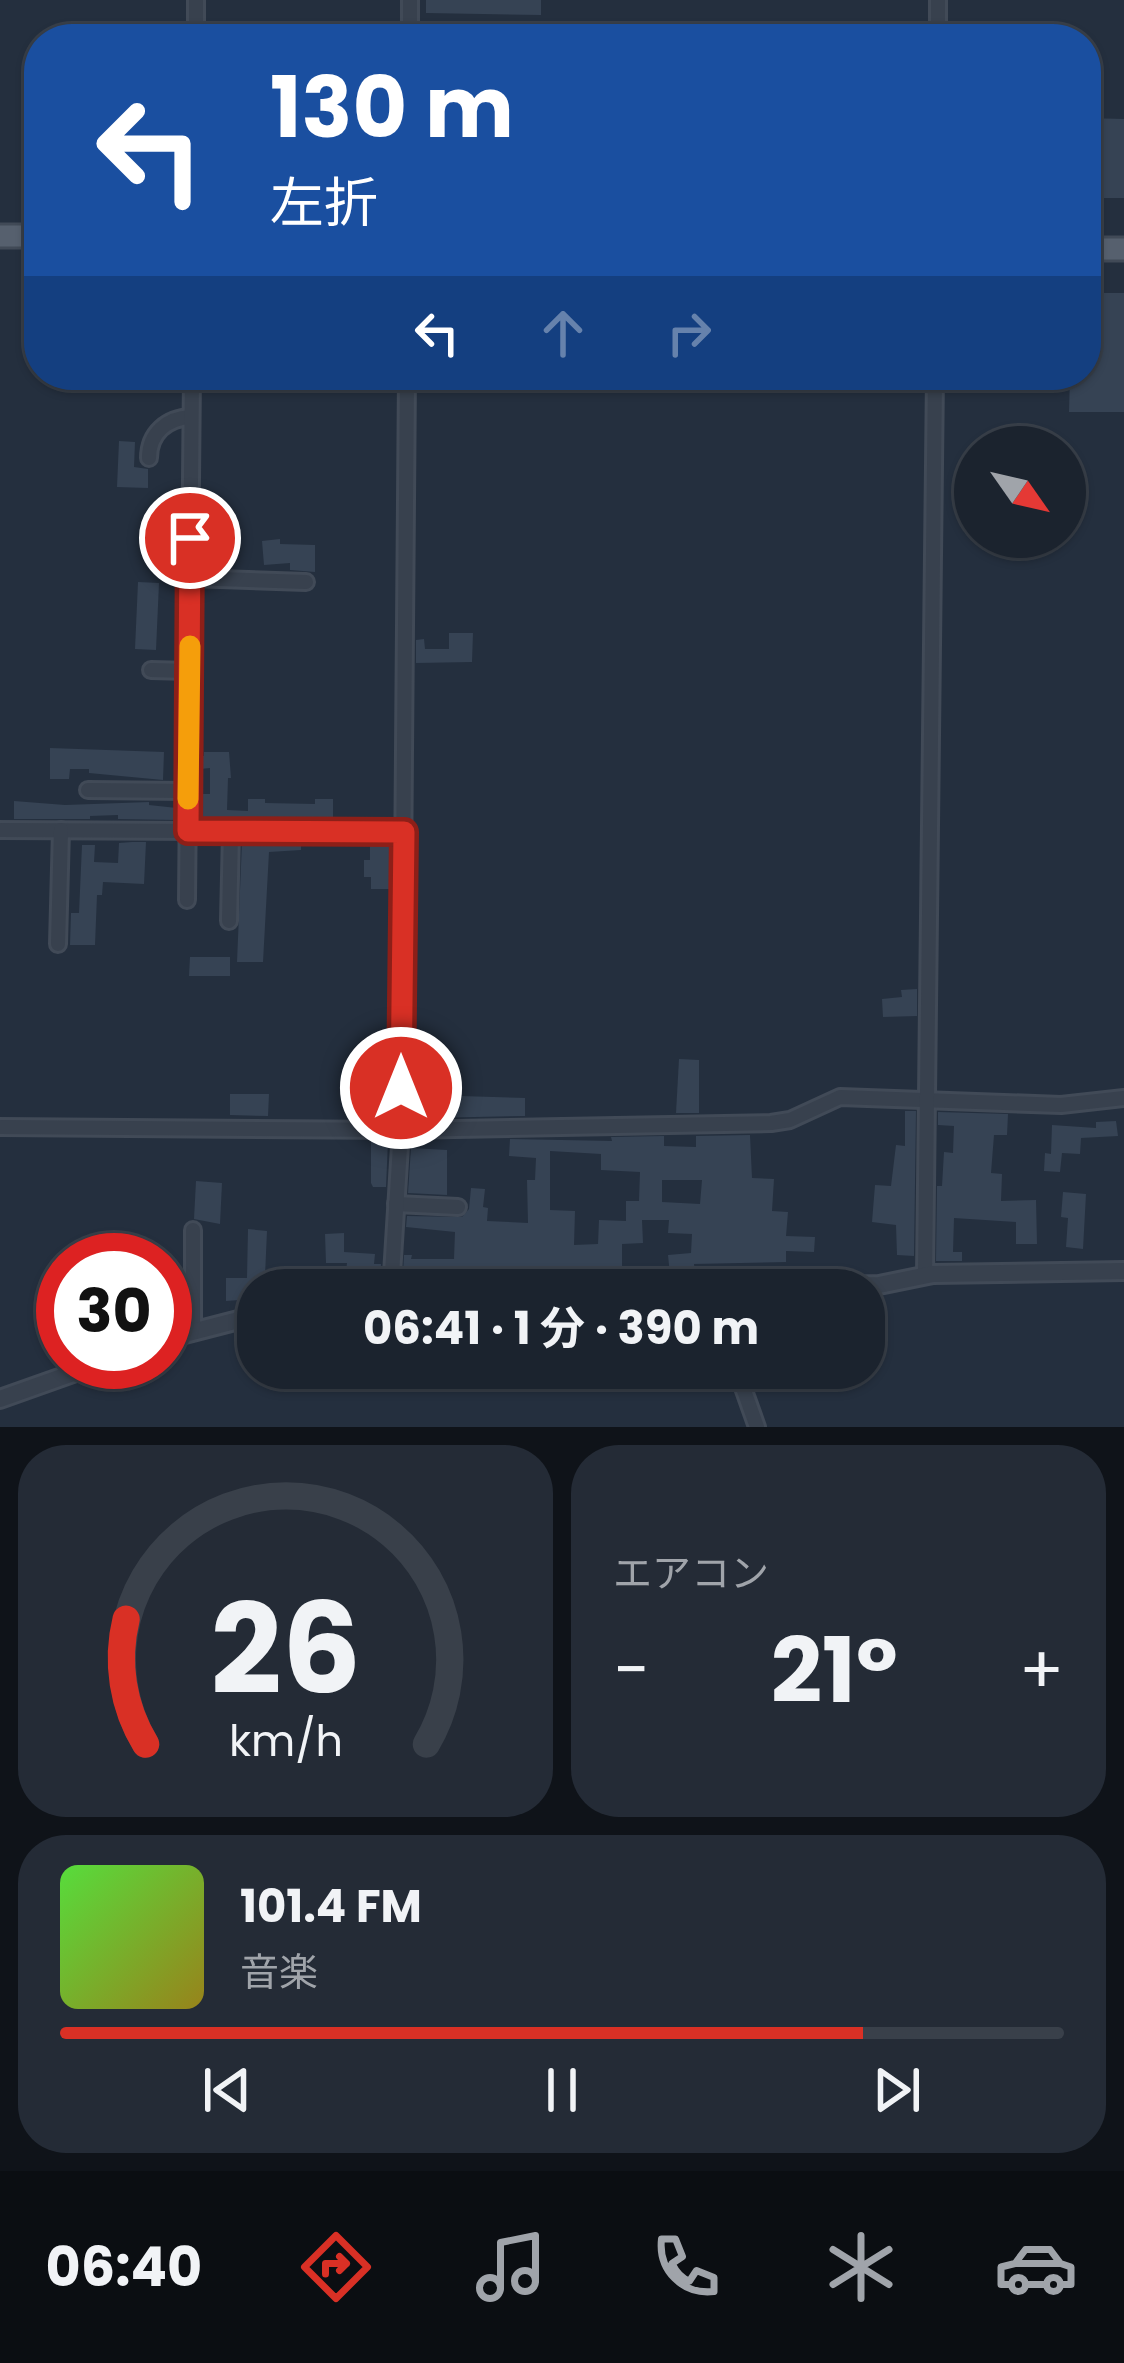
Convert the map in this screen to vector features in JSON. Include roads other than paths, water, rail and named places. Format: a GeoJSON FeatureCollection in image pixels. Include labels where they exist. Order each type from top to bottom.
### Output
{"type":"FeatureCollection","features":[{"type":"Feature","properties":{"kind":"street"},"geometry":{"type":"LineString","coordinates":[[187,900],[192,390]]}},
{"type":"Feature","properties":{"kind":"street"},"geometry":{"type":"LineString","coordinates":[[392,1269],[401,1130],[407,390]]}},
{"type":"Feature","properties":{"kind":"street"},"geometry":{"type":"LineString","coordinates":[[926,1276],[935,390]]}},
{"type":"Feature","properties":{"kind":"street"},"geometry":{"type":"LineString","coordinates":[[149,458],[154,434],[176,418],[191,417]]}},
{"type":"Feature","properties":{"kind":"street"},"geometry":{"type":"LineString","coordinates":[[190,578],[306,582]]}},
{"type":"Feature","properties":{"kind":"street"},"geometry":{"type":"LineString","coordinates":[[151,670],[189,671]]}},
{"type":"Feature","properties":{"kind":"street"},"geometry":{"type":"LineString","coordinates":[[88,790],[188,791]]}},
{"type":"Feature","properties":{"kind":"street"},"geometry":{"type":"LineString","coordinates":[[0,830],[404,832]]}},
{"type":"Feature","properties":{"kind":"street"},"geometry":{"type":"LineString","coordinates":[[58,944],[61,830]]}},
{"type":"Feature","properties":{"kind":"street"},"geometry":{"type":"LineString","coordinates":[[229,921],[231,832]]}},
{"type":"Feature","properties":{"kind":"street"},"geometry":{"type":"LineString","coordinates":[[0,1127],[401,1130],[771,1123],[790,1120],[839,1097],[1060,1105],[1124,1098]]}},
{"type":"Feature","properties":{"kind":"street"},"geometry":{"type":"LineString","coordinates":[[396,1204],[458,1207]]}},
{"type":"Feature","properties":{"kind":"street"},"geometry":{"type":"LineString","coordinates":[[193,1230],[193,1330],[237,1320]]}},
{"type":"Feature","properties":{"kind":"street"},"geometry":{"type":"LineString","coordinates":[[885,1284],[1012,1270],[1124,1271]]}},
{"type":"Feature","properties":{"kind":"street"},"geometry":{"type":"LineString","coordinates":[[0,1399],[36,1386]]}},
{"type":"Feature","properties":{"kind":"street"},"geometry":{"type":"LineString","coordinates":[[744,1389],[758,1427]]}}]}
